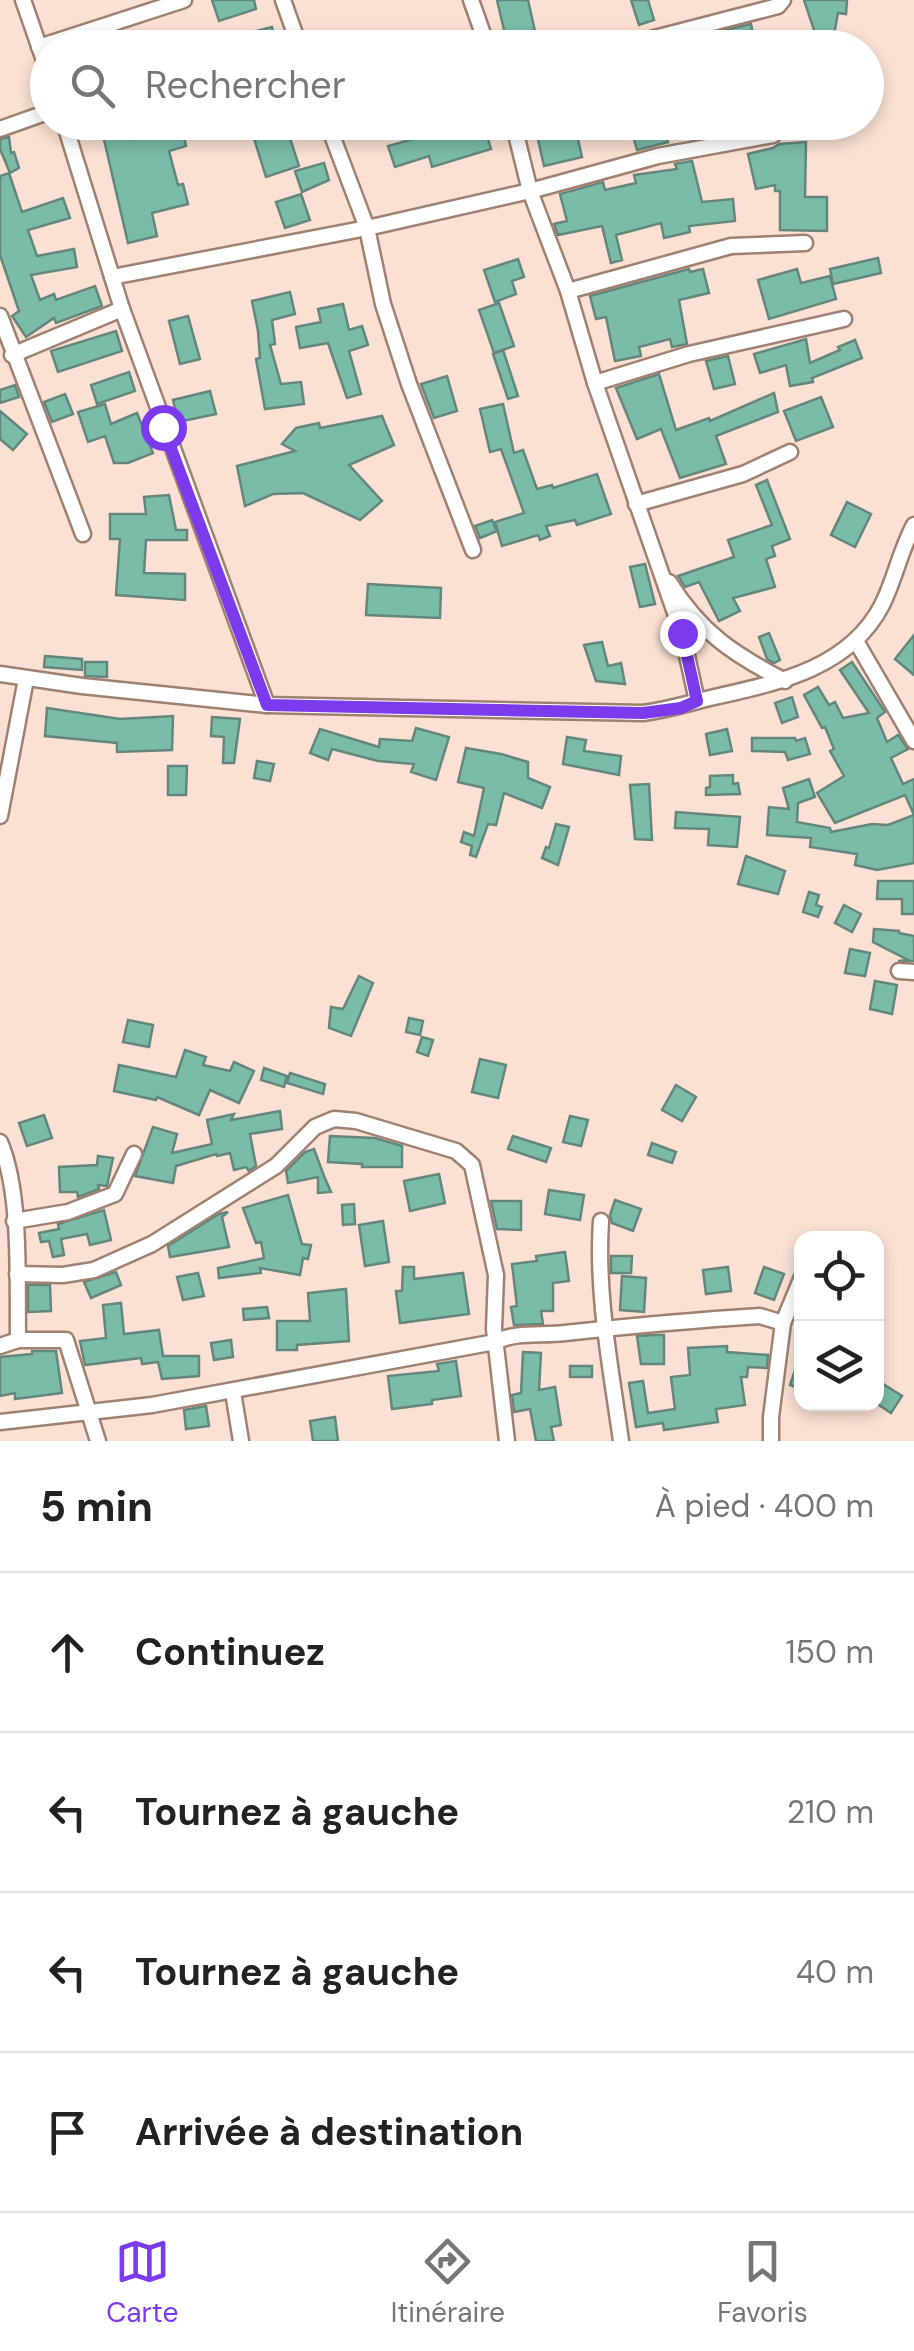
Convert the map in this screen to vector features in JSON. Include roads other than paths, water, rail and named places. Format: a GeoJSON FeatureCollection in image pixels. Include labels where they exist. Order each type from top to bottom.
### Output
{"type":"FeatureCollection","features":[{"type":"Feature","properties":{"kind":"street"},"geometry":{"type":"LineString","coordinates":[[23,0],[33,30]]}},
{"type":"Feature","properties":{"kind":"street"},"geometry":{"type":"LineString","coordinates":[[91,30],[184,0]]}},
{"type":"Feature","properties":{"kind":"street"},"geometry":{"type":"LineString","coordinates":[[283,0],[294,30]]}},
{"type":"Feature","properties":{"kind":"street"},"geometry":{"type":"LineString","coordinates":[[470,0],[481,30]]}},
{"type":"Feature","properties":{"kind":"street"},"geometry":{"type":"LineString","coordinates":[[685,30],[778,6],[783,0]]}},
{"type":"Feature","properties":{"kind":"street"},"geometry":{"type":"LineString","coordinates":[[0,129],[30,118]]}},
{"type":"Feature","properties":{"kind":"street"},"geometry":{"type":"LineString","coordinates":[[70,140],[122,309],[267,705]]}},
{"type":"Feature","properties":{"kind":"street"},"geometry":{"type":"LineString","coordinates":[[335,140],[367,228],[383,304],[409,384],[473,550]]}},
{"type":"Feature","properties":{"kind":"street"},"geometry":{"type":"LineString","coordinates":[[517,140],[530,191],[568,292],[595,383],[682,633],[697,701]]}},
{"type":"Feature","properties":{"kind":"street"},"geometry":{"type":"LineString","coordinates":[[112,277],[367,228],[530,191],[658,156],[746,140]]}},
{"type":"Feature","properties":{"kind":"street"},"geometry":{"type":"LineString","coordinates":[[568,292],[731,246],[806,243]]}},
{"type":"Feature","properties":{"kind":"street"},"geometry":{"type":"LineString","coordinates":[[12,355],[122,309]]}},
{"type":"Feature","properties":{"kind":"street"},"geometry":{"type":"LineString","coordinates":[[0,316],[83,534]]}},
{"type":"Feature","properties":{"kind":"street"},"geometry":{"type":"LineString","coordinates":[[595,383],[689,354],[844,319]]}},
{"type":"Feature","properties":{"kind":"street"},"geometry":{"type":"LineString","coordinates":[[636,504],[742,474],[790,452]]}},
{"type":"Feature","properties":{"kind":"street"},"geometry":{"type":"LineString","coordinates":[[0,674],[267,705],[643,713],[681,708],[785,681],[812,670],[856,641],[882,605],[903,545],[914,526]]}},
{"type":"Feature","properties":{"kind":"street"},"geometry":{"type":"LineString","coordinates":[[653,556],[690,615],[747,662],[785,681]]}},
{"type":"Feature","properties":{"kind":"street"},"geometry":{"type":"LineString","coordinates":[[856,641],[914,741]]}},
{"type":"Feature","properties":{"kind":"street"},"geometry":{"type":"LineString","coordinates":[[0,816],[26,678]]}},
{"type":"Feature","properties":{"kind":"street"},"geometry":{"type":"LineString","coordinates":[[17,1274],[63,1275],[94,1270],[138,1251],[276,1166],[316,1127],[334,1119],[456,1151],[472,1166],[496,1274],[495,1342],[507,1441]]}},
{"type":"Feature","properties":{"kind":"street"},"geometry":{"type":"LineString","coordinates":[[0,1142],[6,1158],[14,1221],[18,1340]]}},
{"type":"Feature","properties":{"kind":"street"},"geometry":{"type":"LineString","coordinates":[[14,1221],[68,1212],[114,1194],[134,1154]]}},
{"type":"Feature","properties":{"kind":"street"},"geometry":{"type":"LineString","coordinates":[[601,1221],[598,1260],[621,1441]]}},
{"type":"Feature","properties":{"kind":"street"},"geometry":{"type":"LineString","coordinates":[[771,1441],[770,1417],[783,1323],[794,1296]]}},
{"type":"Feature","properties":{"kind":"street"},"geometry":{"type":"LineString","coordinates":[[0,1422],[152,1406],[516,1335],[760,1316],[783,1323]]}},
{"type":"Feature","properties":{"kind":"street"},"geometry":{"type":"LineString","coordinates":[[0,1346],[18,1340],[66,1340],[98,1441]]}},
{"type":"Feature","properties":{"kind":"street"},"geometry":{"type":"LineString","coordinates":[[233,1392],[241,1441]]}}]}
